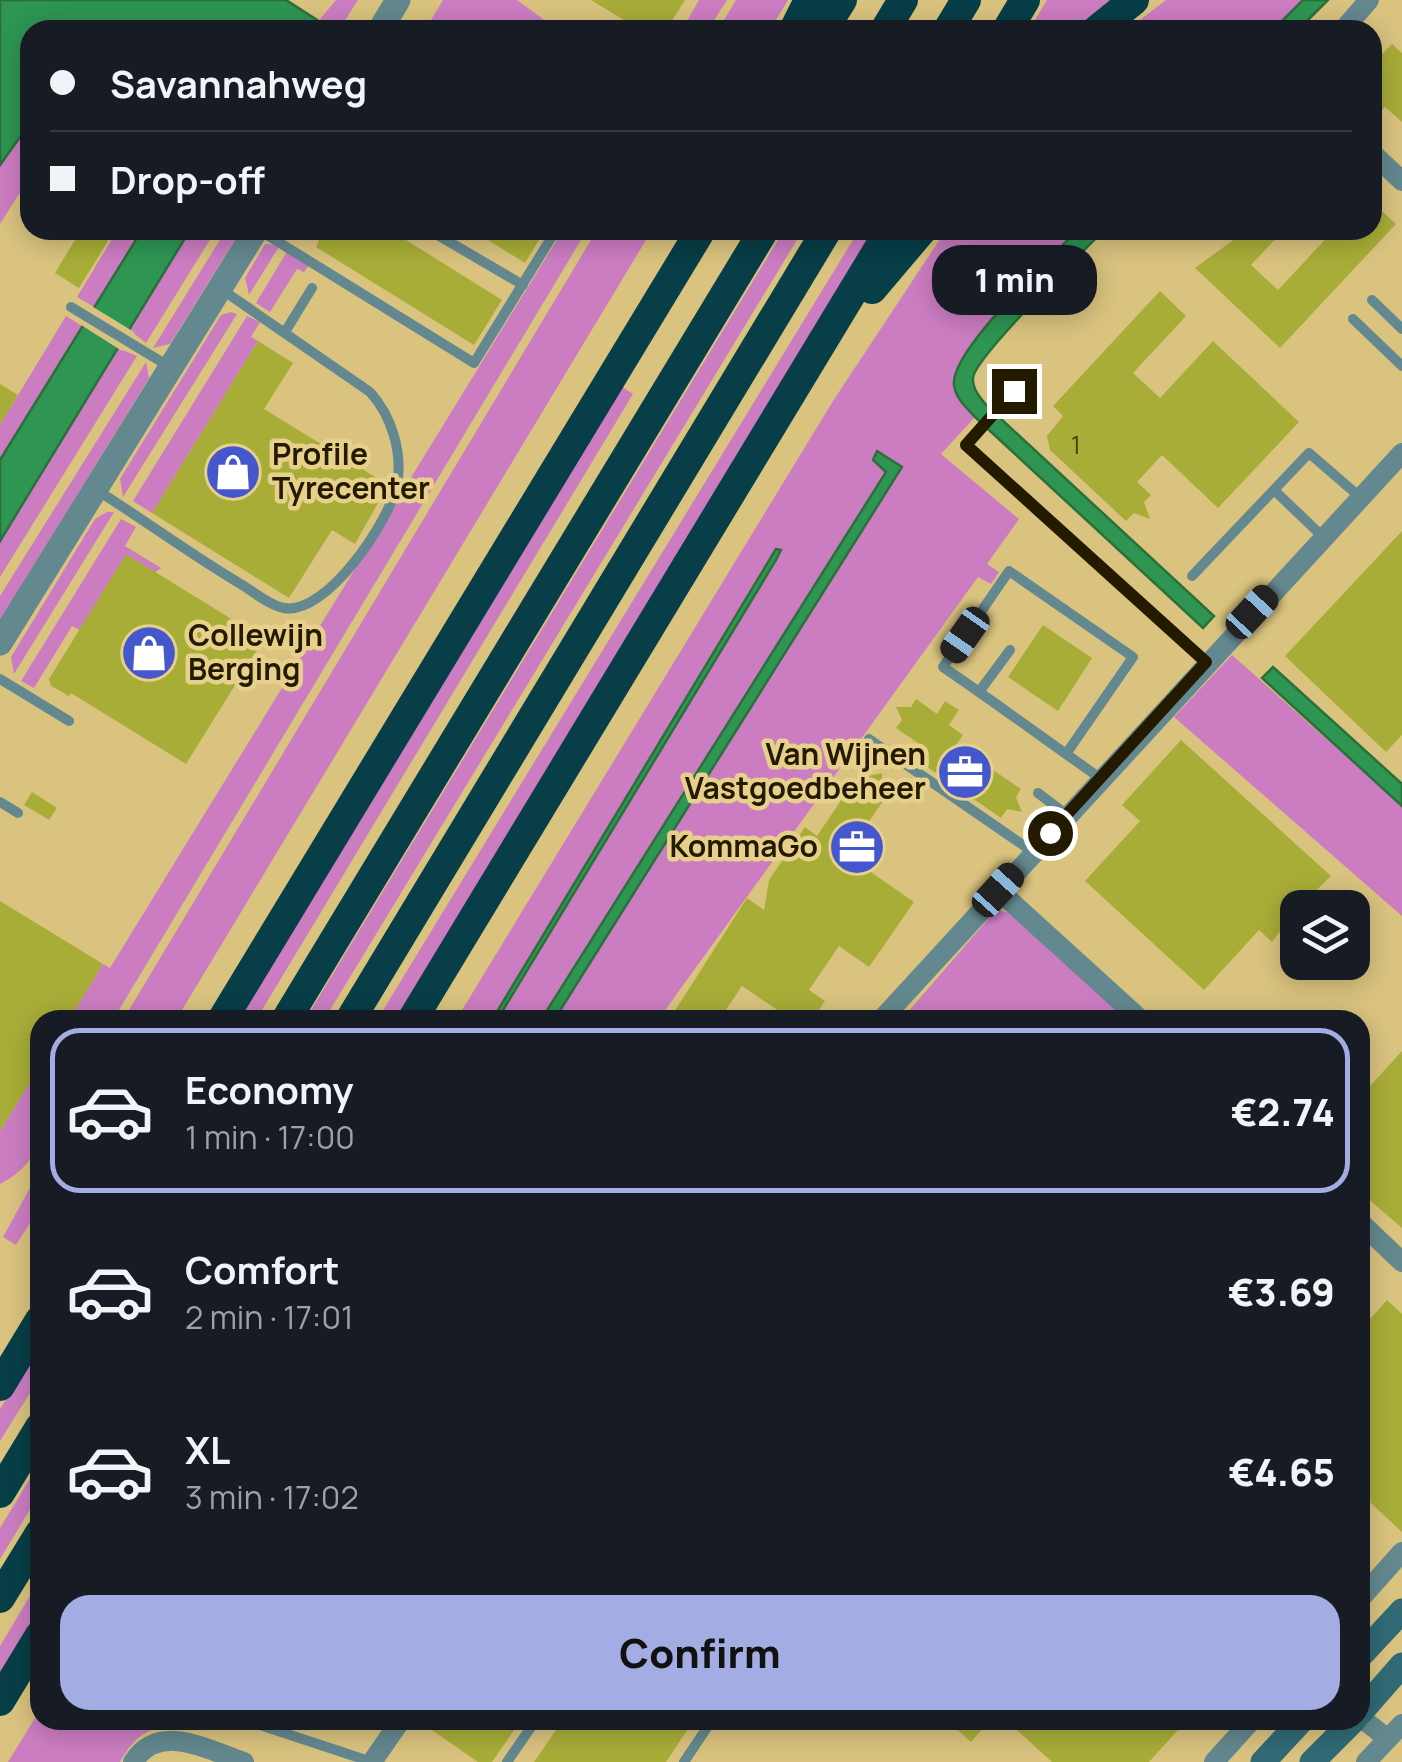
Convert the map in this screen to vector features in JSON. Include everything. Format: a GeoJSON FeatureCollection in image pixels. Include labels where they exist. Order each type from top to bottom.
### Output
{"type":"FeatureCollection","features":[{"type":"Feature","properties":{"kind":"highway"},"geometry":{"type":"LineString","coordinates":[[1109,20],[1134,0]]}},
{"type":"Feature","properties":{"kind":"highway"},"geometry":{"type":"LineString","coordinates":[[228,1010],[693,240]]}},
{"type":"Feature","properties":{"kind":"highway"},"geometry":{"type":"LineString","coordinates":[[292,1010],[758,240]]}},
{"type":"Feature","properties":{"kind":"highway"},"geometry":{"type":"LineString","coordinates":[[356,1010],[822,240]]}},
{"type":"Feature","properties":{"kind":"highway"},"geometry":{"type":"LineString","coordinates":[[418,1010],[884,240]]}},
{"type":"Feature","properties":{"kind":"highway"},"geometry":{"type":"LineString","coordinates":[[809,364],[914,240]]}},
{"type":"Feature","properties":{"kind":"highway"},"geometry":{"type":"LineString","coordinates":[[0,1386],[30,1336]]}},
{"type":"Feature","properties":{"kind":"highway"},"geometry":{"type":"LineString","coordinates":[[0,1493],[30,1444]]}},
{"type":"Feature","properties":{"kind":"highway"},"geometry":{"type":"LineString","coordinates":[[0,1598],[30,1548]]}},
{"type":"Feature","properties":{"kind":"highway"},"geometry":{"type":"LineString","coordinates":[[0,1701],[30,1652]]}},
{"type":"Feature","properties":{"kind":"main road"},"geometry":{"type":"LineString","coordinates":[[1370,1645],[1402,1610]]}},
{"type":"Feature","properties":{"kind":"main road"},"geometry":{"type":"LineString","coordinates":[[1370,1703],[1402,1664]]}},
{"type":"Feature","properties":{"kind":"main road"},"geometry":{"type":"LineString","coordinates":[[1263,1762],[1293,1730]]}},
{"type":"Feature","properties":{"kind":"main road"},"geometry":{"type":"LineString","coordinates":[[1312,1762],[1345,1730]]}},
{"type":"Feature","properties":{"kind":"street"},"geometry":{"type":"LineString","coordinates":[[1352,20],[1369,0]]}},
{"type":"Feature","properties":{"kind":"street"},"geometry":{"type":"LineString","coordinates":[[1382,162],[1402,181]]}},
{"type":"Feature","properties":{"kind":"street"},"geometry":{"type":"LineString","coordinates":[[0,644],[251,240]]}},
{"type":"Feature","properties":{"kind":"street"},"geometry":{"type":"LineString","coordinates":[[890,1010],[1202,666],[1402,453]]}},
{"type":"Feature","properties":{"kind":"street"},"geometry":{"type":"LineString","coordinates":[[998,890],[1130,1010]]}},
{"type":"Feature","properties":{"kind":"street"},"geometry":{"type":"LineString","coordinates":[[1370,1232],[1402,1262]]}},
{"type":"Feature","properties":{"kind":"street"},"geometry":{"type":"LineString","coordinates":[[1370,1587],[1402,1552]]}},
{"type":"Feature","properties":{"kind":"street"},"geometry":{"type":"LineString","coordinates":[[1366,1762],[1397,1738],[1370,1723]]}},
{"type":"Feature","properties":{"kind":"street"},"geometry":{"type":"LineString","coordinates":[[377,1760],[395,1730]]}},
{"type":"Feature","properties":{"kind":"street"},"geometry":{"type":"LineString","coordinates":[[1214,1762],[1243,1730]]}},
{"type":"Feature","properties":{"kind":"street"},"geometry":{"type":"LineString","coordinates":[[133,1762],[148,1744],[169,1739],[244,1762]]}},
{"type":"Feature","properties":{"kind":"lane"},"geometry":{"type":"LineString","coordinates":[[273,240],[474,363],[550,240]]}},
{"type":"Feature","properties":{"kind":"lane"},"geometry":{"type":"LineString","coordinates":[[446,240],[522,284]]}},
{"type":"Feature","properties":{"kind":"lane"},"geometry":{"type":"LineString","coordinates":[[95,490],[280,608],[303,609],[330,589],[376,528],[396,489],[396,445],[385,408],[370,392],[220,288]]}},
{"type":"Feature","properties":{"kind":"lane"},"geometry":{"type":"LineString","coordinates":[[285,332],[312,288]]}},
{"type":"Feature","properties":{"kind":"lane"},"geometry":{"type":"LineString","coordinates":[[1372,300],[1402,329]]}},
{"type":"Feature","properties":{"kind":"lane"},"geometry":{"type":"LineString","coordinates":[[71,307],[170,368]]}},
{"type":"Feature","properties":{"kind":"lane"},"geometry":{"type":"LineString","coordinates":[[1353,319],[1402,366]]}},
{"type":"Feature","properties":{"kind":"lane"},"geometry":{"type":"LineString","coordinates":[[1014,391],[966,445],[1202,666]]}},
{"type":"Feature","properties":{"kind":"lane"},"geometry":{"type":"LineString","coordinates":[[1192,576],[1310,453],[1360,496]]}},
{"type":"Feature","properties":{"kind":"lane"},"geometry":{"type":"LineString","coordinates":[[1274,490],[1322,536]]}},
{"type":"Feature","properties":{"kind":"lane"},"geometry":{"type":"LineString","coordinates":[[1066,754],[1133,656],[1009,571],[943,667],[980,692],[1066,754],[1100,778]]}},
{"type":"Feature","properties":{"kind":"lane"},"geometry":{"type":"LineString","coordinates":[[980,692],[1010,650]]}},
{"type":"Feature","properties":{"kind":"lane"},"geometry":{"type":"LineString","coordinates":[[0,679],[70,721]]}},
{"type":"Feature","properties":{"kind":"lane"},"geometry":{"type":"LineString","coordinates":[[869,739],[1033,852]]}},
{"type":"Feature","properties":{"kind":"lane"},"geometry":{"type":"LineString","coordinates":[[1038,792],[1067,815]]}},
{"type":"Feature","properties":{"kind":"lane"},"geometry":{"type":"LineString","coordinates":[[0,802],[18,813]]}},
{"type":"Feature","properties":{"kind":"lane"},"geometry":{"type":"LineString","coordinates":[[277,1730],[377,1760]]}},
{"type":"Feature","properties":{"kind":"lane"},"geometry":{"type":"LineString","coordinates":[[507,1762],[529,1730]]}},
{"type":"Feature","properties":{"kind":"lane"},"geometry":{"type":"LineString","coordinates":[[684,1762],[705,1730]]}},
{"type":"Feature","properties":{"kind":"shaded area"},"geometry":{"type":"Polygon","coordinates":[[[0,0],[286,0],[317,20],[20,20],[20,137],[0,165],[0,0]]]}},
{"type":"Feature","properties":{"kind":"shaded area"},"geometry":{"type":"Polygon","coordinates":[[[336,0],[358,0],[345,20],[319,20],[336,0]]]}},
{"type":"Feature","properties":{"kind":"shaded area"},"geometry":{"type":"Polygon","coordinates":[[[443,0],[517,0],[544,20],[431,20],[443,0]]]}},
{"type":"Feature","properties":{"kind":"shaded area"},"geometry":{"type":"Polygon","coordinates":[[[699,0],[727,0],[714,20],[688,20],[699,0]]]}},
{"type":"Feature","properties":{"kind":"shaded area"},"geometry":{"type":"Polygon","coordinates":[[[736,0],[788,0],[776,20],[724,20],[736,0]]]}},
{"type":"Feature","properties":{"kind":"shaded area"},"geometry":{"type":"Polygon","coordinates":[[[1047,0],[1120,0],[1095,20],[1035,20],[1047,0]]]}},
{"type":"Feature","properties":{"kind":"shaded area"},"geometry":{"type":"Polygon","coordinates":[[[1166,0],[1303,0],[1283,20],[1140,20],[1166,0]]]}},
{"type":"Feature","properties":{"kind":"shaded area"},"geometry":{"type":"Polygon","coordinates":[[[1303,0],[1328,0],[1308,20],[1283,20],[1303,0]]]}},
{"type":"Feature","properties":{"kind":"shaded area"},"geometry":{"type":"Polygon","coordinates":[[[20,137],[20,192],[0,224],[0,165],[20,137]]]}},
{"type":"Feature","properties":{"kind":"shaded area"},"geometry":{"type":"Polygon","coordinates":[[[111,240],[136,240],[94,307],[77,297],[111,240]]]}},
{"type":"Feature","properties":{"kind":"shaded area"},"geometry":{"type":"Polygon","coordinates":[[[136,240],[184,240],[0,541],[0,460],[136,240]]]}},
{"type":"Feature","properties":{"kind":"shaded area"},"geometry":{"type":"Polygon","coordinates":[[[184,240],[210,240],[146,343],[130,330],[184,240]]]}},
{"type":"Feature","properties":{"kind":"shaded area"},"geometry":{"type":"Polygon","coordinates":[[[220,240],[235,240],[170,344],[153,348],[220,240]]]}},
{"type":"Feature","properties":{"kind":"shaded area"},"geometry":{"type":"Polygon","coordinates":[[[557,240],[581,240],[119,1010],[75,1010],[103,964],[110,968],[557,240]]]}},
{"type":"Feature","properties":{"kind":"shaded area"},"geometry":{"type":"Polygon","coordinates":[[[591,240],[646,240],[182,1010],[129,1010],[591,240]]]}},
{"type":"Feature","properties":{"kind":"shaded area"},"geometry":{"type":"Polygon","coordinates":[[[778,240],[797,240],[330,1010],[311,1010],[778,240]]]}},
{"type":"Feature","properties":{"kind":"shaded area"},"geometry":{"type":"Polygon","coordinates":[[[853,240],[872,240],[403,1010],[383,1010],[853,240]]]}},
{"type":"Feature","properties":{"kind":"shaded area"},"geometry":{"type":"Polygon","coordinates":[[[939,240],[1067,240],[985,328],[957,369],[955,390],[975,417],[941,454],[1019,519],[987,564],[999,572],[991,584],[978,577],[665,1010],[462,1010],[833,401],[939,240]]]}},
{"type":"Feature","properties":{"kind":"shaded area"},"geometry":{"type":"Polygon","coordinates":[[[1067,240],[1094,240],[991,349],[973,378],[977,393],[1214,616],[1203,628],[975,417],[955,390],[957,369],[968,350],[1067,240]]]}},
{"type":"Feature","properties":{"kind":"shaded area"},"geometry":{"type":"Polygon","coordinates":[[[265,244],[280,245],[249,295],[245,278],[265,244]]]}},
{"type":"Feature","properties":{"kind":"shaded area"},"geometry":{"type":"Polygon","coordinates":[[[288,250],[309,265],[304,272],[297,269],[270,312],[256,303],[288,250]]]}},
{"type":"Feature","properties":{"kind":"shaded area"},"geometry":{"type":"Polygon","coordinates":[[[237,314],[123,497],[120,479],[221,315],[237,314]]]}},
{"type":"Feature","properties":{"kind":"shaded area"},"geometry":{"type":"Polygon","coordinates":[[[66,316],[82,326],[0,460],[0,425],[66,316]]]}},
{"type":"Feature","properties":{"kind":"shaded area"},"geometry":{"type":"Polygon","coordinates":[[[247,316],[260,322],[251,337],[258,341],[152,513],[133,501],[247,316]]]}},
{"type":"Feature","properties":{"kind":"shaded area"},"geometry":{"type":"Polygon","coordinates":[[[118,348],[137,356],[0,577],[0,541],[118,348]]]}},
{"type":"Feature","properties":{"kind":"shaded area"},"geometry":{"type":"Polygon","coordinates":[[[146,362],[149,378],[0,620],[0,596],[146,362]]]}},
{"type":"Feature","properties":{"kind":"shaded area"},"geometry":{"type":"Polygon","coordinates":[[[621,386],[633,394],[262,1010],[241,1010],[621,386]]]}},
{"type":"Feature","properties":{"kind":"shaded area"},"geometry":{"type":"Polygon","coordinates":[[[877,451],[902,467],[560,1010],[547,1010],[886,472],[873,460],[877,451]]]}},
{"type":"Feature","properties":{"kind":"shaded area"},"geometry":{"type":"Polygon","coordinates":[[[114,512],[14,674],[11,657],[95,519],[114,512]]]}},
{"type":"Feature","properties":{"kind":"shaded area"},"geometry":{"type":"Polygon","coordinates":[[[121,519],[136,527],[125,546],[161,568],[80,630],[72,626],[34,688],[21,681],[121,519]]]}},
{"type":"Feature","properties":{"kind":"shaded area"},"geometry":{"type":"Polygon","coordinates":[[[776,549],[781,550],[503,1010],[498,1010],[776,549]]]}},
{"type":"Feature","properties":{"kind":"shaded area"},"geometry":{"type":"Polygon","coordinates":[[[1232,655],[1402,806],[1402,916],[1174,717],[1232,655]]]}},
{"type":"Feature","properties":{"kind":"shaded area"},"geometry":{"type":"Polygon","coordinates":[[[1273,667],[1402,784],[1402,806],[1262,678],[1273,667]]]}},
{"type":"Feature","properties":{"kind":"shaded area"},"geometry":{"type":"Polygon","coordinates":[[[996,910],[1011,913],[1119,1010],[910,1010],[996,910]]]}},
{"type":"Feature","properties":{"kind":"shaded area"},"geometry":{"type":"Polygon","coordinates":[[[30,1082],[30,1158],[17,1174],[0,1184],[0,1131],[30,1082]]]}},
{"type":"Feature","properties":{"kind":"shaded area"},"geometry":{"type":"Polygon","coordinates":[[[30,1188],[30,1223],[16,1245],[3,1237],[30,1188]]]}},
{"type":"Feature","properties":{"kind":"shaded area"},"geometry":{"type":"Polygon","coordinates":[[[30,1360],[30,1393],[0,1441],[0,1409],[30,1360]]]}},
{"type":"Feature","properties":{"kind":"shaded area"},"geometry":{"type":"Polygon","coordinates":[[[30,1478],[30,1510],[0,1559],[0,1528],[30,1478]]]}},
{"type":"Feature","properties":{"kind":"shaded area"},"geometry":{"type":"Polygon","coordinates":[[[30,1596],[30,1628],[0,1678],[0,1646],[30,1596]]]}},
{"type":"Feature","properties":{"kind":"shaded area"},"geometry":{"type":"Polygon","coordinates":[[[30,1726],[30,1730],[153,1730],[141,1736],[120,1762],[8,1762],[30,1726]]]}},
{"type":"Feature","properties":{"kind":"pier"},"geometry":{"type":"Polygon","coordinates":[[[90,305],[134,332],[122,351],[78,323],[90,305]]]}},
{"type":"Feature","properties":{"kind":"building"},"geometry":{"type":"Polygon","coordinates":[[[591,0],[685,0],[672,20],[624,20],[591,0]]]}},
{"type":"Feature","properties":{"kind":"building"},"geometry":{"type":"Polygon","coordinates":[[[1392,44],[1402,53],[1402,122],[1385,107],[1382,110],[1382,54],[1392,44]]]}},
{"type":"Feature","properties":{"kind":"building"},"geometry":{"type":"Polygon","coordinates":[[[1382,211],[1396,224],[1382,239],[1382,211]]]}},
{"type":"Feature","properties":{"kind":"building"},"geometry":{"type":"Polygon","coordinates":[[[75,240],[108,241],[79,288],[55,273],[75,240]]]}},
{"type":"Feature","properties":{"kind":"building"},"geometry":{"type":"Polygon","coordinates":[[[319,240],[406,240],[502,300],[474,345],[316,247],[319,240]]]}},
{"type":"Feature","properties":{"kind":"building"},"geometry":{"type":"Polygon","coordinates":[[[488,240],[539,240],[525,263],[488,240]]]}},
{"type":"Feature","properties":{"kind":"building"},"geometry":{"type":"Polygon","coordinates":[[[1233,240],[1275,240],[1251,265],[1278,290],[1325,240],[1381,240],[1280,348],[1195,268],[1233,240]]]}},
{"type":"Feature","properties":{"kind":"building"},"geometry":{"type":"Polygon","coordinates":[[[1160,291],[1186,316],[1133,373],[1160,398],[1213,341],[1299,422],[1218,508],[1162,455],[1137,482],[1151,495],[1144,502],[1150,519],[1134,513],[1126,521],[1050,450],[1047,436],[1063,416],[1053,406],[1160,291]]]}},
{"type":"Feature","properties":{"kind":"building"},"geometry":{"type":"Polygon","coordinates":[[[258,341],[293,363],[264,409],[388,485],[355,544],[332,530],[289,598],[152,513],[258,341]]]}},
{"type":"Feature","properties":{"kind":"building"},"geometry":{"type":"Polygon","coordinates":[[[0,384],[18,395],[0,425],[0,384]]]}},
{"type":"Feature","properties":{"kind":"building"},"geometry":{"type":"Polygon","coordinates":[[[1402,531],[1402,735],[1386,752],[1285,656],[1402,531]]]}},
{"type":"Feature","properties":{"kind":"building"},"geometry":{"type":"Polygon","coordinates":[[[126,554],[264,639],[186,764],[71,693],[69,696],[51,686],[49,679],[126,554]]]}},
{"type":"Feature","properties":{"kind":"building"},"geometry":{"type":"Polygon","coordinates":[[[1043,625],[1092,658],[1058,711],[1008,677],[1043,625]]]}},
{"type":"Feature","properties":{"kind":"building"},"geometry":{"type":"Polygon","coordinates":[[[916,699],[937,714],[945,701],[959,710],[949,725],[963,735],[956,745],[1021,789],[1016,797],[1022,812],[1007,809],[1001,818],[920,762],[928,750],[896,728],[902,720],[896,707],[911,707],[916,699]]]}},
{"type":"Feature","properties":{"kind":"building"},"geometry":{"type":"Polygon","coordinates":[[[1181,740],[1331,876],[1317,890],[1280,890],[1280,932],[1272,942],[1259,930],[1204,990],[1085,881],[1140,821],[1122,805],[1181,740]]]}},
{"type":"Feature","properties":{"kind":"building"},"geometry":{"type":"Polygon","coordinates":[[[861,771],[868,776],[882,773],[882,786],[890,791],[859,836],[865,868],[914,902],[869,967],[839,946],[809,990],[825,1001],[819,1010],[777,1010],[742,986],[726,1010],[675,1010],[747,898],[764,910],[769,880],[805,827],[817,836],[861,771]]]}},
{"type":"Feature","properties":{"kind":"building"},"geometry":{"type":"Polygon","coordinates":[[[32,792],[57,808],[49,820],[24,805],[32,792]]]}},
{"type":"Feature","properties":{"kind":"building"},"geometry":{"type":"Polygon","coordinates":[[[0,901],[103,964],[75,1010],[30,1010],[30,1082],[0,1131],[0,901]]]}},
{"type":"Feature","properties":{"kind":"building"},"geometry":{"type":"Polygon","coordinates":[[[1402,1051],[1402,1228],[1370,1200],[1370,1086],[1402,1051]]]}},
{"type":"Feature","properties":{"kind":"building"},"geometry":{"type":"Polygon","coordinates":[[[1387,1300],[1402,1314],[1402,1532],[1370,1502],[1370,1319],[1387,1300]]]}},
{"type":"Feature","properties":{"kind":"building"},"geometry":{"type":"Polygon","coordinates":[[[432,1730],[514,1730],[492,1762],[478,1762],[432,1730]]]}},
{"type":"Feature","properties":{"kind":"building"},"geometry":{"type":"Polygon","coordinates":[[[556,1730],[687,1730],[666,1762],[534,1762],[556,1730]]]}},
{"type":"Feature","properties":{"kind":"building"},"geometry":{"type":"Polygon","coordinates":[[[958,1730],[981,1730],[971,1742],[958,1730]]]}},
{"type":"Feature","properties":{"kind":"building"},"geometry":{"type":"Polygon","coordinates":[[[1017,1730],[1178,1730],[1149,1762],[1052,1762],[1017,1730]]]}},
{"type":"Feature","properties":{"kind":"place","name":"Profile Tyrecenter"},"geometry":{"type":"Point","coordinates":[233,472]}},
{"type":"Feature","properties":{"kind":"place","name":"Collewijn Berging"},"geometry":{"type":"Point","coordinates":[149,653]}},
{"type":"Feature","properties":{"kind":"place","name":"Van Wijnen Vastgoedbeheer"},"geometry":{"type":"Point","coordinates":[965,772]}},
{"type":"Feature","properties":{"kind":"place","name":"KommaGo"},"geometry":{"type":"Point","coordinates":[857,847]}},
{"type":"Feature","properties":{"kind":"route"},"geometry":{"type":"LineString","coordinates":[[1014,391],[966,445],[1206,662],[1050,833]]}}]}
